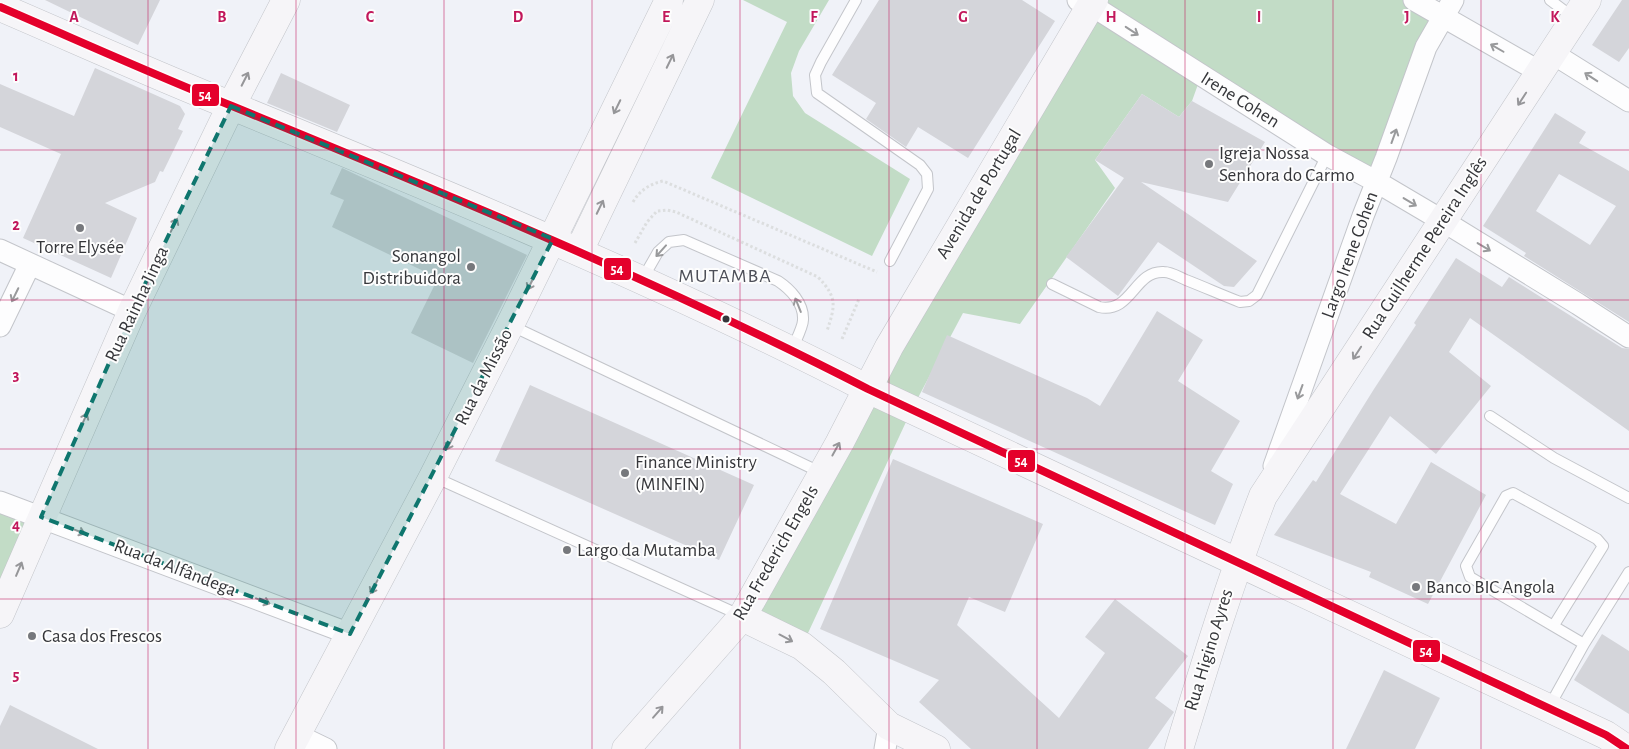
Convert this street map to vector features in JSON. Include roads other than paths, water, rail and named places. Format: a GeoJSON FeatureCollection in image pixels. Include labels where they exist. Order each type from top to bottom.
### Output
{"type":"FeatureCollection","features":[{"type":"Feature","properties":{"kind":"main road","name":"Rua Rainha Jinga"},"geometry":{"type":"LineString","coordinates":[[0,614],[132,311],[231,106],[286,0]]}},
{"type":"Feature","properties":{"kind":"main road","name":"Rua da Missão"},"geometry":{"type":"LineString","coordinates":[[293,742],[433,477],[510,325],[669,0]]}},
{"type":"Feature","properties":{"kind":"main road"},"geometry":{"type":"LineString","coordinates":[[579,251],[700,0]]}},
{"type":"Feature","properties":{"kind":"main road","name":"Avenida de Portugal"},"geometry":{"type":"LineString","coordinates":[[868,389],[889,347],[1088,2]]}},
{"type":"Feature","properties":{"kind":"main road"},"geometry":{"type":"LineString","coordinates":[[0,7],[231,106],[579,251],[792,350],[868,389],[1606,735],[1627,749]]}},
{"type":"Feature","properties":{"kind":"main road","name":"Rua Guilherme Pereira Inglês"},"geometry":{"type":"LineString","coordinates":[[1263,496],[1581,9]]}},
{"type":"Feature","properties":{"kind":"main road","name":"Rua Frederich Engels"},"geometry":{"type":"LineString","coordinates":[[626,749],[742,617],[868,389]]}},
{"type":"Feature","properties":{"kind":"main road","name":"Rua Higino Ayres"},"geometry":{"type":"LineString","coordinates":[[1179,749],[1238,561],[1263,496]]}},
{"type":"Feature","properties":{"kind":"main road"},"geometry":{"type":"LineString","coordinates":[[742,617],[802,646],[834,672],[887,737],[936,749]]}},
{"type":"Feature","properties":{"kind":"street"},"geometry":{"type":"LineString","coordinates":[[1414,0],[1448,9],[1546,62],[1629,101]]}},
{"type":"Feature","properties":{"kind":"street","name":"Irene Cohen"},"geometry":{"type":"LineString","coordinates":[[1088,2],[1327,155],[1443,221],[1629,337]]}},
{"type":"Feature","properties":{"kind":"street","name":"Largo Irene Cohen"},"geometry":{"type":"LineString","coordinates":[[1263,496],[1363,216],[1426,47],[1448,9]]}},
{"type":"Feature","properties":{"kind":"street"},"geometry":{"type":"LineString","coordinates":[[0,250],[132,311]]}},
{"type":"Feature","properties":{"kind":"street"},"geometry":{"type":"LineString","coordinates":[[0,326],[30,264]]}},
{"type":"Feature","properties":{"kind":"street","name":"Rua da Alfândega"},"geometry":{"type":"LineString","coordinates":[[0,502],[350,634]]}},
{"type":"Feature","properties":{"kind":"street"},"geometry":{"type":"LineString","coordinates":[[293,742],[326,749]]}},
{"type":"Feature","properties":{"kind":"lane"},"geometry":{"type":"LineString","coordinates":[[856,0],[821,62],[816,75],[817,93],[920,165],[927,174],[928,189],[890,261]]}},
{"type":"Feature","properties":{"kind":"lane"},"geometry":{"type":"LineString","coordinates":[[1550,0],[1581,9]]}},
{"type":"Feature","properties":{"kind":"lane"},"geometry":{"type":"LineString","coordinates":[[1052,284],[1107,308],[1121,303],[1151,274],[1166,272],[1240,302],[1249,301],[1257,294],[1327,155]]}},
{"type":"Feature","properties":{"kind":"lane"},"geometry":{"type":"LineString","coordinates":[[642,280],[658,252],[669,242],[684,240],[778,281],[790,289],[799,304],[803,320],[792,350]]}},
{"type":"Feature","properties":{"kind":"lane"},"geometry":{"type":"LineString","coordinates":[[510,325],[823,473]]}},
{"type":"Feature","properties":{"kind":"lane"},"geometry":{"type":"LineString","coordinates":[[1490,416],[1554,458],[1629,498]]}},
{"type":"Feature","properties":{"kind":"lane"},"geometry":{"type":"LineString","coordinates":[[433,477],[742,617]]}},
{"type":"Feature","properties":{"kind":"lane"},"geometry":{"type":"LineString","coordinates":[[1554,625],[1603,546],[1597,539],[1513,493],[1506,496],[1466,566],[1470,577],[1584,644]]}},
{"type":"Feature","properties":{"kind":"lane"},"geometry":{"type":"LineString","coordinates":[[1548,708],[1584,644],[1629,572]]}},
{"type":"Feature","properties":{"kind":"place","name":"Igreja Nossa Senhora do Carmo"},"geometry":{"type":"Point","coordinates":[1209,164]}},
{"type":"Feature","properties":{"kind":"place","name":"Torre Elysée"},"geometry":{"type":"Point","coordinates":[80,228]}},
{"type":"Feature","properties":{"kind":"place","name":"Sonangol Distribuidora"},"geometry":{"type":"Point","coordinates":[471,267]}},
{"type":"Feature","properties":{"kind":"place","name":"Finance Ministry (MINFIN)"},"geometry":{"type":"Point","coordinates":[625,473]}},
{"type":"Feature","properties":{"kind":"place","name":"Largo da Mutamba"},"geometry":{"type":"Point","coordinates":[567,550]}},
{"type":"Feature","properties":{"kind":"place","name":"Banco BIC Angola"},"geometry":{"type":"Point","coordinates":[1416,587]}},
{"type":"Feature","properties":{"kind":"place","name":"Casa dos Frescos"},"geometry":{"type":"Point","coordinates":[32,636]}},
{"type":"Feature","properties":{"kind":"district","name":"MUTAMBA"},"geometry":{"type":"Point","coordinates":[725,276]}}]}
